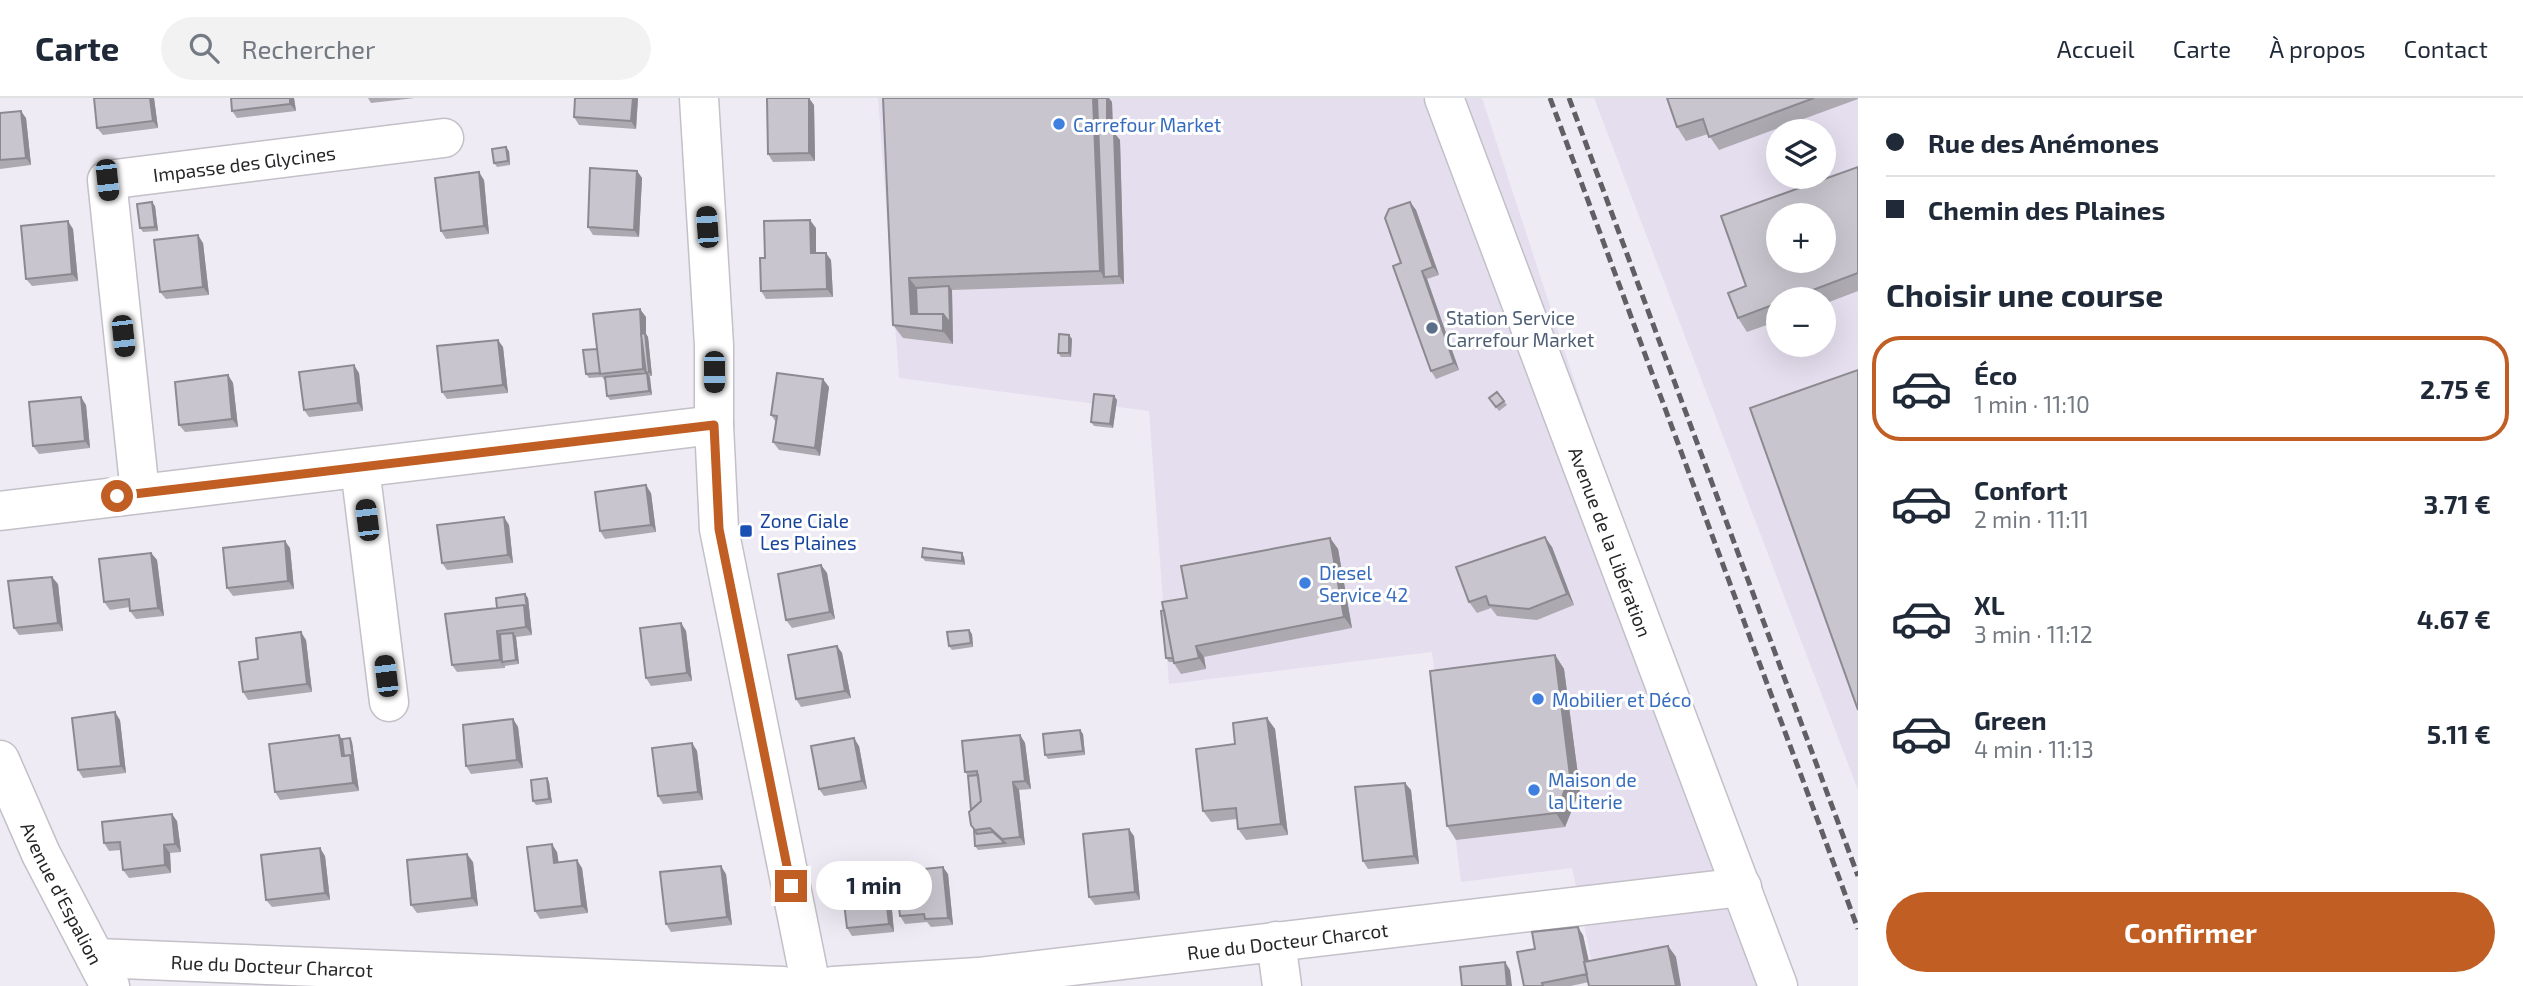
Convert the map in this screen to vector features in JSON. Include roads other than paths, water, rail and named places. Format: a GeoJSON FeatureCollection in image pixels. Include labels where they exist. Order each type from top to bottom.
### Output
{"type":"FeatureCollection","features":[{"type":"Feature","properties":{"kind":"street"},"geometry":{"type":"LineString","coordinates":[[699,98],[714,345],[714,425],[719,529],[811,986]]}},
{"type":"Feature","properties":{"kind":"street","name":"Avenue de la Libération"},"geometry":{"type":"LineString","coordinates":[[1444,98],[1778,986]]}},
{"type":"Feature","properties":{"kind":"street","name":"Impasse des Glycines"},"geometry":{"type":"LineString","coordinates":[[140,493],[107,180],[444,138]]}},
{"type":"Feature","properties":{"kind":"street"},"geometry":{"type":"LineString","coordinates":[[0,512],[714,425]]}},
{"type":"Feature","properties":{"kind":"street"},"geometry":{"type":"LineString","coordinates":[[360,468],[389,702]]}},
{"type":"Feature","properties":{"kind":"street","name":"Avenue d'Espalion"},"geometry":{"type":"LineString","coordinates":[[0,760],[41,855],[103,972]]}},
{"type":"Feature","properties":{"kind":"street","name":"Rue du Docteur Charcot"},"geometry":{"type":"LineString","coordinates":[[833,986],[978,977],[1742,887]]}},
{"type":"Feature","properties":{"kind":"street"},"geometry":{"type":"LineString","coordinates":[[1276,941],[1282,986]]}},
{"type":"Feature","properties":{"kind":"street","name":"Rue du Docteur Charcot"},"geometry":{"type":"LineString","coordinates":[[103,972],[782,986]]}},
{"type":"Feature","properties":{"kind":"railway"},"geometry":{"type":"LineString","coordinates":[[1550,98],[1858,929]]}},
{"type":"Feature","properties":{"kind":"railway"},"geometry":{"type":"LineString","coordinates":[[1569,98],[1858,876]]}},
{"type":"Feature","properties":{"kind":"place","name":"Carrefour Market"},"geometry":{"type":"Point","coordinates":[1059,124]}},
{"type":"Feature","properties":{"kind":"place","name":"Station Service Carrefour Market"},"geometry":{"type":"Point","coordinates":[1432,328]}},
{"type":"Feature","properties":{"kind":"place","name":"Zone Ciale Les Plaines"},"geometry":{"type":"Point","coordinates":[746,531]}},
{"type":"Feature","properties":{"kind":"place","name":"Diesel Service 42"},"geometry":{"type":"Point","coordinates":[1305,583]}},
{"type":"Feature","properties":{"kind":"place","name":"Mobilier et Déco"},"geometry":{"type":"Point","coordinates":[1538,699]}},
{"type":"Feature","properties":{"kind":"place","name":"Maison de la Literie"},"geometry":{"type":"Point","coordinates":[1534,790]}}]}
